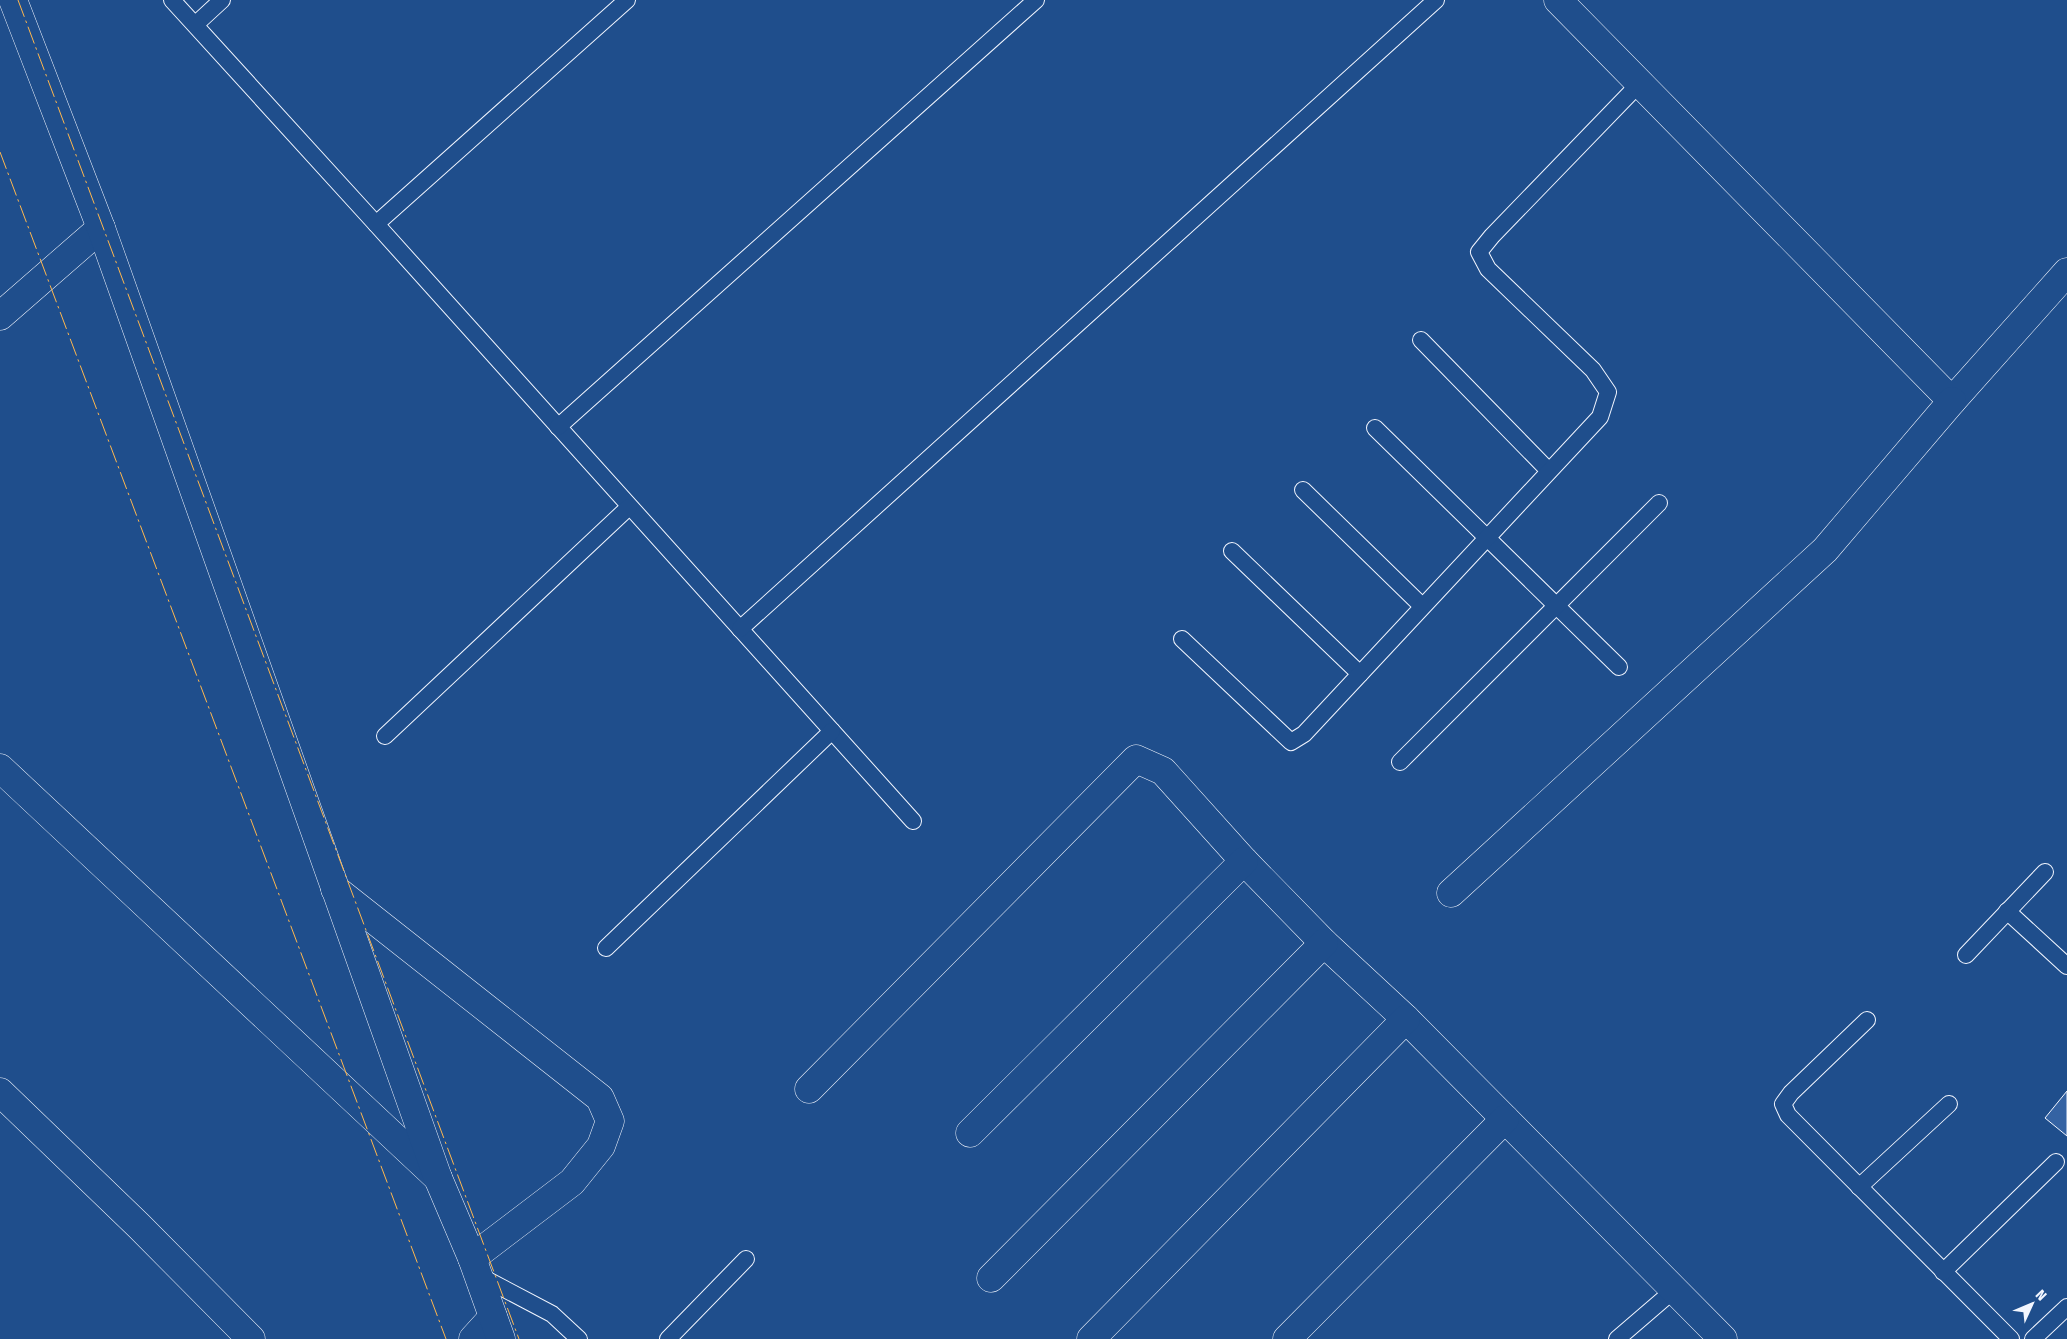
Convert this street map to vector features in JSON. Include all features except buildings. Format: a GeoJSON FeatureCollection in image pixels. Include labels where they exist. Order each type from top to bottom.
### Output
{"type":"FeatureCollection","features":[{"type":"Feature","properties":{"kind":"street"},"geometry":{"type":"LineString","coordinates":[[13,0],[100,228],[438,1178],[475,1267],[497,1328],[473,1339]]}},
{"type":"Feature","properties":{"kind":"street"},"geometry":{"type":"LineString","coordinates":[[1558,0],[1952,401]]}},
{"type":"Feature","properties":{"kind":"street"},"geometry":{"type":"LineString","coordinates":[[0,316],[100,228]]}},
{"type":"Feature","properties":{"kind":"street"},"geometry":{"type":"LineString","coordinates":[[1451,893],[1825,550],[1952,401],[2067,272]]}},
{"type":"Feature","properties":{"kind":"street"},"geometry":{"type":"LineString","coordinates":[[809,1089],[1136,759],[1163,771],[1244,861],[1324,943],[1406,1019],[1723,1339]]}},
{"type":"Feature","properties":{"kind":"street"},"geometry":{"type":"LineString","coordinates":[[0,768],[438,1178]]}},
{"type":"Feature","properties":{"kind":"street"},"geometry":{"type":"LineString","coordinates":[[970,1133],[1244,861]]}},
{"type":"Feature","properties":{"kind":"street"},"geometry":{"type":"LineString","coordinates":[[335,889],[600,1098],[610,1121],[601,1146],[572,1182],[475,1267]]}},
{"type":"Feature","properties":{"kind":"street"},"geometry":{"type":"LineString","coordinates":[[991,1278],[1324,943]]}},
{"type":"Feature","properties":{"kind":"street"},"geometry":{"type":"LineString","coordinates":[[1091,1339],[1406,1019]]}},
{"type":"Feature","properties":{"kind":"street"},"geometry":{"type":"LineString","coordinates":[[0,1092],[139,1226],[251,1339]]}},
{"type":"Feature","properties":{"kind":"street"},"geometry":{"type":"LineString","coordinates":[[1287,1339],[1505,1119]]}},
{"type":"Feature","properties":{"kind":"lane"},"geometry":{"type":"LineString","coordinates":[[172,0],[196,24],[912,821]]}},
{"type":"Feature","properties":{"kind":"lane"},"geometry":{"type":"LineString","coordinates":[[196,24],[222,0]]}},
{"type":"Feature","properties":{"kind":"lane"},"geometry":{"type":"LineString","coordinates":[[376,224],[627,0]]}},
{"type":"Feature","properties":{"kind":"lane"},"geometry":{"type":"LineString","coordinates":[[558,427],[1036,0]]}},
{"type":"Feature","properties":{"kind":"lane"},"geometry":{"type":"LineString","coordinates":[[740,629],[1436,0]]}},
{"type":"Feature","properties":{"kind":"lane"},"geometry":{"type":"LineString","coordinates":[[1182,639],[1292,742],[1304,734],[1600,417],[1608,392],[1593,370],[1488,269],[1479,252],[1492,236],[1640,83]]}},
{"type":"Feature","properties":{"kind":"lane"},"geometry":{"type":"LineString","coordinates":[[1421,340],[1549,471]]}},
{"type":"Feature","properties":{"kind":"lane"},"geometry":{"type":"LineString","coordinates":[[1375,428],[1618,667]]}},
{"type":"Feature","properties":{"kind":"lane"},"geometry":{"type":"LineString","coordinates":[[1303,490],[1422,606]]}},
{"type":"Feature","properties":{"kind":"lane"},"geometry":{"type":"LineString","coordinates":[[1400,762],[1659,503]]}},
{"type":"Feature","properties":{"kind":"lane"},"geometry":{"type":"LineString","coordinates":[[385,736],[629,507]]}},
{"type":"Feature","properties":{"kind":"lane"},"geometry":{"type":"LineString","coordinates":[[1232,550],[1360,674]]}},
{"type":"Feature","properties":{"kind":"lane"},"geometry":{"type":"LineString","coordinates":[[606,948],[832,731]]}},
{"type":"Feature","properties":{"kind":"lane"},"geometry":{"type":"LineString","coordinates":[[1966,955],[2046,872]]}},
{"type":"Feature","properties":{"kind":"lane"},"geometry":{"type":"LineString","coordinates":[[2007,911],[2067,966]]}},
{"type":"Feature","properties":{"kind":"lane"},"geometry":{"type":"LineString","coordinates":[[1868,1020],[1791,1093],[1783,1104],[1788,1115],[2011,1339]]}},
{"type":"Feature","properties":{"kind":"lane"},"geometry":{"type":"LineString","coordinates":[[1859,1187],[1949,1104]]}},
{"type":"Feature","properties":{"kind":"lane"},"geometry":{"type":"LineString","coordinates":[[1944,1272],[2056,1162]]}},
{"type":"Feature","properties":{"kind":"lane"},"geometry":{"type":"LineString","coordinates":[[668,1339],[746,1258]]}},
{"type":"Feature","properties":{"kind":"lane"},"geometry":{"type":"LineString","coordinates":[[475,1267],[552,1314],[579,1339]]}},
{"type":"Feature","properties":{"kind":"lane"},"geometry":{"type":"LineString","coordinates":[[1617,1339],[1674,1290]]}},
{"type":"Feature","properties":{"kind":"lane"},"geometry":{"type":"LineString","coordinates":[[2033,1339],[2067,1307]]}},
{"type":"Feature","properties":{"kind":"power"},"geometry":{"type":"LineString","coordinates":[[18,0],[519,1339]]}},
{"type":"Feature","properties":{"kind":"power"},"geometry":{"type":"LineString","coordinates":[[0,152],[446,1339]]}}]}
